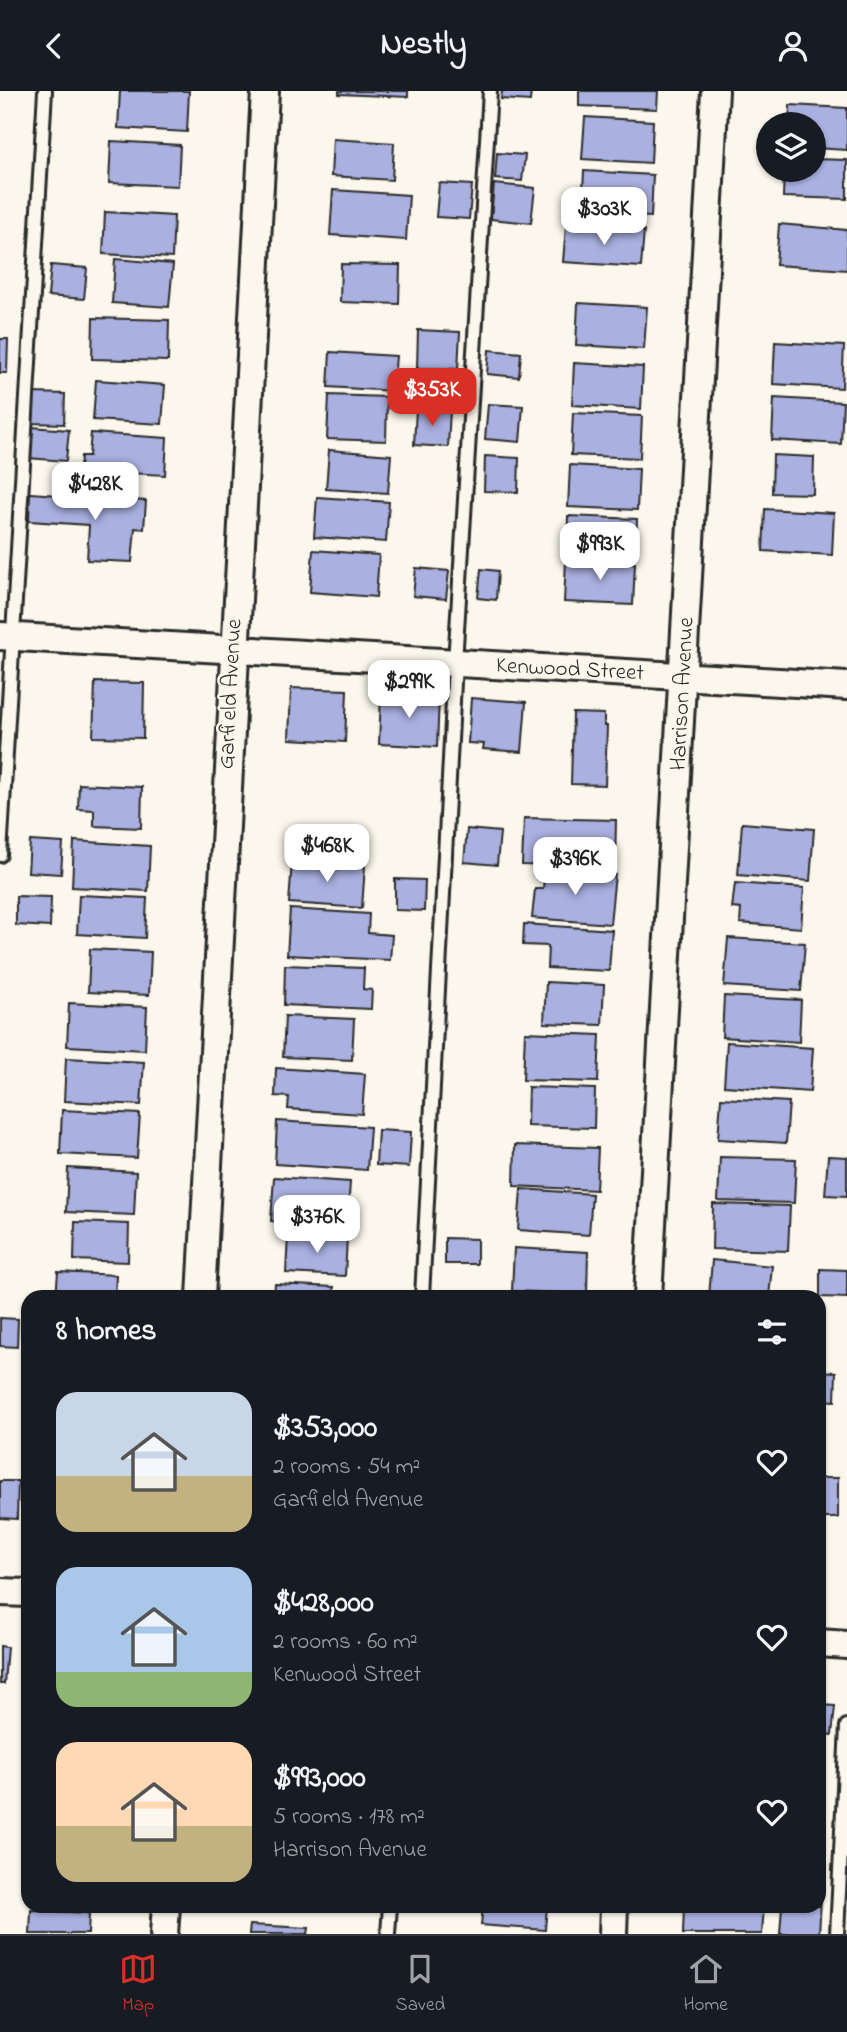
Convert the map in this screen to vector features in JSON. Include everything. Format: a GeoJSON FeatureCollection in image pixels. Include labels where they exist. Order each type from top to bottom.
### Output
{"type":"FeatureCollection","features":[{"type":"Feature","properties":{"kind":"street","name":"Garfield Avenue"},"geometry":{"type":"LineString","coordinates":[[201,1290],[233,650],[265,91]]}},
{"type":"Feature","properties":{"kind":"street","name":"Harrison Avenue"},"geometry":{"type":"LineString","coordinates":[[648,1290],[715,91]]}},
{"type":"Feature","properties":{"kind":"street","name":"Kenwood Street"},"geometry":{"type":"LineString","coordinates":[[6,636],[847,686]]}},
{"type":"Feature","properties":{"kind":"street"},"geometry":{"type":"LineString","coordinates":[[0,1592],[21,1593]]}},
{"type":"Feature","properties":{"kind":"street"},"geometry":{"type":"LineString","coordinates":[[826,1643],[847,1644]]}},
{"type":"Feature","properties":{"kind":"street"},"geometry":{"type":"LineString","coordinates":[[164,1934],[166,1913]]}},
{"type":"Feature","properties":{"kind":"street"},"geometry":{"type":"LineString","coordinates":[[613,1934],[614,1913]]}},
{"type":"Feature","properties":{"kind":"lane"},"geometry":{"type":"LineString","coordinates":[[0,855],[6,636],[45,91]]}},
{"type":"Feature","properties":{"kind":"lane"},"geometry":{"type":"LineString","coordinates":[[422,1290],[455,663],[490,91]]}},
{"type":"Feature","properties":{"kind":"lane"},"geometry":{"type":"LineString","coordinates":[[837,1934],[847,1726]]}},
{"type":"Feature","properties":{"kind":"lane"},"geometry":{"type":"LineString","coordinates":[[388,1934],[390,1913]]}},
{"type":"Feature","properties":{"kind":"building"},"geometry":{"type":"Polygon","coordinates":[[[120,91],[189,91],[187,132],[118,128],[120,91]]]}},
{"type":"Feature","properties":{"kind":"building"},"geometry":{"type":"Polygon","coordinates":[[[339,91],[408,91],[408,97],[339,94],[339,91]]]}},
{"type":"Feature","properties":{"kind":"building"},"geometry":{"type":"Polygon","coordinates":[[[502,91],[531,91],[530,101],[501,99],[502,91]]]}},
{"type":"Feature","properties":{"kind":"building"},"geometry":{"type":"Polygon","coordinates":[[[579,91],[658,91],[657,109],[579,106],[579,91]]]}},
{"type":"Feature","properties":{"kind":"building"},"geometry":{"type":"Polygon","coordinates":[[[790,105],[847,108],[847,150],[826,149],[826,112],[790,112],[790,105]]]}},
{"type":"Feature","properties":{"kind":"building"},"geometry":{"type":"Polygon","coordinates":[[[585,117],[653,121],[651,163],[582,159],[585,117]]]}},
{"type":"Feature","properties":{"kind":"building"},"geometry":{"type":"Polygon","coordinates":[[[333,139],[394,143],[392,180],[331,176],[333,139]]]}},
{"type":"Feature","properties":{"kind":"building"},"geometry":{"type":"Polygon","coordinates":[[[111,141],[180,145],[178,186],[109,183],[111,141]]]}},
{"type":"Feature","properties":{"kind":"building"},"geometry":{"type":"Polygon","coordinates":[[[497,153],[525,155],[522,181],[495,179],[497,153]]]}},
{"type":"Feature","properties":{"kind":"building"},"geometry":{"type":"Polygon","coordinates":[[[826,159],[847,160],[847,199],[783,197],[784,182],[826,182],[826,159]]]}},
{"type":"Feature","properties":{"kind":"building"},"geometry":{"type":"Polygon","coordinates":[[[584,171],[653,175],[651,217],[582,213],[584,171]]]}},
{"type":"Feature","properties":{"kind":"building"},"geometry":{"type":"Polygon","coordinates":[[[439,183],[472,185],[469,219],[436,217],[439,183]]]}},
{"type":"Feature","properties":{"kind":"building"},"geometry":{"type":"Polygon","coordinates":[[[494,184],[535,188],[531,223],[491,219],[494,184]]]}},
{"type":"Feature","properties":{"kind":"building"},"geometry":{"type":"Polygon","coordinates":[[[333,190],[409,195],[406,240],[330,235],[333,190]]]}},
{"type":"Feature","properties":{"kind":"building"},"geometry":{"type":"Polygon","coordinates":[[[105,212],[174,216],[172,258],[103,254],[105,212]]]}},
{"type":"Feature","properties":{"kind":"building"},"geometry":{"type":"Polygon","coordinates":[[[779,224],[847,230],[847,270],[776,265],[779,224]]]}},
{"type":"Feature","properties":{"kind":"building"},"geometry":{"type":"Polygon","coordinates":[[[566,226],[644,231],[641,267],[563,262],[566,226]]]}},
{"type":"Feature","properties":{"kind":"building"},"geometry":{"type":"Polygon","coordinates":[[[115,259],[173,264],[169,307],[112,303],[115,259]]]}},
{"type":"Feature","properties":{"kind":"building"},"geometry":{"type":"Polygon","coordinates":[[[341,264],[400,265],[399,304],[340,302],[341,264]]]}},
{"type":"Feature","properties":{"kind":"building"},"geometry":{"type":"Polygon","coordinates":[[[51,265],[87,268],[84,299],[48,296],[51,265]]]}},
{"type":"Feature","properties":{"kind":"building"},"geometry":{"type":"Polygon","coordinates":[[[578,303],[647,307],[644,349],[576,345],[578,303]]]}},
{"type":"Feature","properties":{"kind":"building"},"geometry":{"type":"Polygon","coordinates":[[[93,318],[169,320],[168,361],[92,359],[93,318]]]}},
{"type":"Feature","properties":{"kind":"building"},"geometry":{"type":"Polygon","coordinates":[[[418,330],[460,332],[458,369],[417,368],[418,330]]]}},
{"type":"Feature","properties":{"kind":"building"},"geometry":{"type":"Polygon","coordinates":[[[0,339],[8,339],[7,373],[0,373],[0,339]]]}},
{"type":"Feature","properties":{"kind":"building"},"geometry":{"type":"Polygon","coordinates":[[[775,342],[844,346],[842,388],[773,384],[775,342]]]}},
{"type":"Feature","properties":{"kind":"building"},"geometry":{"type":"Polygon","coordinates":[[[489,350],[521,353],[519,377],[487,374],[489,350]]]}},
{"type":"Feature","properties":{"kind":"building"},"geometry":{"type":"Polygon","coordinates":[[[330,352],[396,356],[393,391],[328,387],[330,352]]]}},
{"type":"Feature","properties":{"kind":"building"},"geometry":{"type":"Polygon","coordinates":[[[574,363],[643,367],[641,409],[572,405],[574,363]]]}},
{"type":"Feature","properties":{"kind":"building"},"geometry":{"type":"Polygon","coordinates":[[[96,380],[165,385],[162,424],[93,420],[96,380]]]}},
{"type":"Feature","properties":{"kind":"building"},"geometry":{"type":"Polygon","coordinates":[[[33,393],[65,394],[64,424],[31,423],[33,393]]]}},
{"type":"Feature","properties":{"kind":"building"},"geometry":{"type":"Polygon","coordinates":[[[329,395],[387,397],[386,441],[327,439],[329,395]]]}},
{"type":"Feature","properties":{"kind":"building"},"geometry":{"type":"Polygon","coordinates":[[[774,398],[843,402],[841,444],[772,440],[774,398]]]}},
{"type":"Feature","properties":{"kind":"building"},"geometry":{"type":"Polygon","coordinates":[[[488,404],[523,406],[520,442],[485,439],[488,404]]]}},
{"type":"Feature","properties":{"kind":"building"},"geometry":{"type":"Polygon","coordinates":[[[416,409],[450,410],[448,447],[414,445],[416,409]]]}},
{"type":"Feature","properties":{"kind":"building"},"geometry":{"type":"Polygon","coordinates":[[[573,413],[642,416],[640,458],[571,455],[573,413]]]}},
{"type":"Feature","properties":{"kind":"building"},"geometry":{"type":"Polygon","coordinates":[[[31,427],[69,430],[66,461],[28,458],[31,427]]]}},
{"type":"Feature","properties":{"kind":"building"},"geometry":{"type":"Polygon","coordinates":[[[91,433],[167,438],[165,475],[109,472],[108,483],[79,481],[81,456],[89,456],[91,433]]]}},
{"type":"Feature","properties":{"kind":"building"},"geometry":{"type":"Polygon","coordinates":[[[329,450],[391,455],[388,493],[326,489],[329,450]]]}},
{"type":"Feature","properties":{"kind":"building"},"geometry":{"type":"Polygon","coordinates":[[[773,455],[814,457],[813,494],[772,493],[773,455]]]}},
{"type":"Feature","properties":{"kind":"building"},"geometry":{"type":"Polygon","coordinates":[[[485,456],[519,458],[518,492],[484,491],[485,456]]]}},
{"type":"Feature","properties":{"kind":"building"},"geometry":{"type":"Polygon","coordinates":[[[570,465],[639,469],[637,510],[568,507],[570,465]]]}},
{"type":"Feature","properties":{"kind":"building"},"geometry":{"type":"Polygon","coordinates":[[[30,493],[146,501],[144,529],[135,528],[132,562],[87,560],[89,525],[29,521],[30,493]]]}},
{"type":"Feature","properties":{"kind":"building"},"geometry":{"type":"Polygon","coordinates":[[[317,497],[389,502],[386,542],[314,537],[317,497]]]}},
{"type":"Feature","properties":{"kind":"building"},"geometry":{"type":"Polygon","coordinates":[[[765,509],[834,513],[832,555],[763,551],[765,509]]]}},
{"type":"Feature","properties":{"kind":"building"},"geometry":{"type":"Polygon","coordinates":[[[568,516],[637,519],[636,554],[567,550],[568,516]]]}},
{"type":"Feature","properties":{"kind":"building"},"geometry":{"type":"Polygon","coordinates":[[[313,550],[379,555],[376,597],[310,592],[313,550]]]}},
{"type":"Feature","properties":{"kind":"building"},"geometry":{"type":"Polygon","coordinates":[[[566,560],[635,563],[633,605],[564,602],[566,560]]]}},
{"type":"Feature","properties":{"kind":"building"},"geometry":{"type":"Polygon","coordinates":[[[416,568],[449,571],[446,599],[413,596],[416,568]]]}},
{"type":"Feature","properties":{"kind":"building"},"geometry":{"type":"Polygon","coordinates":[[[481,569],[498,571],[496,600],[478,598],[481,569]]]}},
{"type":"Feature","properties":{"kind":"building"},"geometry":{"type":"Polygon","coordinates":[[[95,682],[144,683],[143,738],[93,737],[95,682]]]}},
{"type":"Feature","properties":{"kind":"building"},"geometry":{"type":"Polygon","coordinates":[[[291,688],[347,690],[345,742],[289,739],[291,688]]]}},
{"type":"Feature","properties":{"kind":"building"},"geometry":{"type":"Polygon","coordinates":[[[381,694],[439,696],[437,747],[379,744],[381,694]]]}},
{"type":"Feature","properties":{"kind":"building"},"geometry":{"type":"Polygon","coordinates":[[[471,698],[526,702],[522,752],[483,749],[484,744],[468,743],[471,698]]]}},
{"type":"Feature","properties":{"kind":"building"},"geometry":{"type":"Polygon","coordinates":[[[573,713],[604,714],[604,726],[607,726],[605,785],[571,784],[573,713]]]}},
{"type":"Feature","properties":{"kind":"building"},"geometry":{"type":"Polygon","coordinates":[[[79,784],[142,787],[141,828],[94,826],[94,810],[78,809],[79,784]]]}},
{"type":"Feature","properties":{"kind":"building"},"geometry":{"type":"Polygon","coordinates":[[[524,818],[616,820],[615,868],[522,865],[524,818]]]}},
{"type":"Feature","properties":{"kind":"building"},"geometry":{"type":"Polygon","coordinates":[[[742,823],[814,829],[810,881],[738,875],[742,823]]]}},
{"type":"Feature","properties":{"kind":"building"},"geometry":{"type":"Polygon","coordinates":[[[467,829],[500,832],[497,865],[464,862],[467,829]]]}},
{"type":"Feature","properties":{"kind":"building"},"geometry":{"type":"Polygon","coordinates":[[[30,841],[63,843],[61,874],[28,872],[30,841]]]}},
{"type":"Feature","properties":{"kind":"building"},"geometry":{"type":"Polygon","coordinates":[[[74,841],[150,846],[148,891],[72,887],[74,841]]]}},
{"type":"Feature","properties":{"kind":"building"},"geometry":{"type":"Polygon","coordinates":[[[292,861],[365,866],[362,908],[289,903],[292,861]]]}},
{"type":"Feature","properties":{"kind":"building"},"geometry":{"type":"Polygon","coordinates":[[[545,868],[615,874],[610,924],[532,918],[535,889],[543,889],[545,868]]]}},
{"type":"Feature","properties":{"kind":"building"},"geometry":{"type":"Polygon","coordinates":[[[395,879],[425,880],[424,911],[395,910],[395,879]]]}},
{"type":"Feature","properties":{"kind":"building"},"geometry":{"type":"Polygon","coordinates":[[[735,883],[804,888],[801,928],[740,923],[741,909],[732,908],[735,883]]]}},
{"type":"Feature","properties":{"kind":"building"},"geometry":{"type":"Polygon","coordinates":[[[79,895],[147,898],[145,938],[77,934],[79,895]]]}},
{"type":"Feature","properties":{"kind":"building"},"geometry":{"type":"Polygon","coordinates":[[[16,896],[51,897],[50,927],[16,925],[16,896]]]}},
{"type":"Feature","properties":{"kind":"building"},"geometry":{"type":"Polygon","coordinates":[[[290,909],[369,914],[368,933],[392,935],[390,960],[287,955],[290,909]]]}},
{"type":"Feature","properties":{"kind":"building"},"geometry":{"type":"Polygon","coordinates":[[[524,924],[612,930],[609,971],[547,968],[548,946],[523,945],[524,924]]]}},
{"type":"Feature","properties":{"kind":"building"},"geometry":{"type":"Polygon","coordinates":[[[728,938],[805,943],[801,991],[724,986],[728,938]]]}},
{"type":"Feature","properties":{"kind":"building"},"geometry":{"type":"Polygon","coordinates":[[[90,949],[151,952],[149,995],[88,992],[90,949]]]}},
{"type":"Feature","properties":{"kind":"building"},"geometry":{"type":"Polygon","coordinates":[[[285,965],[364,968],[363,989],[372,990],[371,1009],[284,1005],[285,965]]]}},
{"type":"Feature","properties":{"kind":"building"},"geometry":{"type":"Polygon","coordinates":[[[546,982],[604,985],[602,1025],[544,1023],[546,982]]]}},
{"type":"Feature","properties":{"kind":"building"},"geometry":{"type":"Polygon","coordinates":[[[724,996],[801,1000],[799,1042],[722,1037],[724,996]]]}},
{"type":"Feature","properties":{"kind":"building"},"geometry":{"type":"Polygon","coordinates":[[[69,1003],[147,1007],[145,1050],[67,1046],[69,1003]]]}},
{"type":"Feature","properties":{"kind":"building"},"geometry":{"type":"Polygon","coordinates":[[[285,1016],[354,1019],[352,1060],[283,1057],[285,1016]]]}},
{"type":"Feature","properties":{"kind":"building"},"geometry":{"type":"Polygon","coordinates":[[[525,1032],[600,1035],[598,1082],[523,1080],[525,1032]]]}},
{"type":"Feature","properties":{"kind":"building"},"geometry":{"type":"Polygon","coordinates":[[[727,1042],[813,1048],[810,1092],[724,1086],[727,1042]]]}},
{"type":"Feature","properties":{"kind":"building"},"geometry":{"type":"Polygon","coordinates":[[[66,1058],[144,1062],[141,1105],[64,1101],[66,1058]]]}},
{"type":"Feature","properties":{"kind":"building"},"geometry":{"type":"Polygon","coordinates":[[[276,1068],[365,1074],[362,1114],[288,1109],[289,1097],[275,1096],[276,1068]]]}},
{"type":"Feature","properties":{"kind":"building"},"geometry":{"type":"Polygon","coordinates":[[[528,1087],[595,1089],[594,1128],[527,1126],[528,1087]]]}},
{"type":"Feature","properties":{"kind":"building"},"geometry":{"type":"Polygon","coordinates":[[[721,1098],[789,1102],[786,1143],[718,1139],[721,1098]]]}},
{"type":"Feature","properties":{"kind":"building"},"geometry":{"type":"Polygon","coordinates":[[[62,1110],[140,1114],[137,1158],[60,1154],[62,1110]]]}},
{"type":"Feature","properties":{"kind":"building"},"geometry":{"type":"Polygon","coordinates":[[[277,1121],[370,1127],[367,1170],[275,1164],[277,1121]]]}},
{"type":"Feature","properties":{"kind":"building"},"geometry":{"type":"Polygon","coordinates":[[[378,1130],[411,1132],[409,1167],[376,1165],[378,1130]]]}},
{"type":"Feature","properties":{"kind":"building"},"geometry":{"type":"Polygon","coordinates":[[[515,1145],[598,1148],[596,1190],[514,1186],[515,1145]]]}},
{"type":"Feature","properties":{"kind":"building"},"geometry":{"type":"Polygon","coordinates":[[[828,1156],[847,1157],[847,1196],[825,1195],[828,1156]]]}},
{"type":"Feature","properties":{"kind":"building"},"geometry":{"type":"Polygon","coordinates":[[[720,1157],[796,1159],[794,1203],[718,1201],[720,1157]]]}},
{"type":"Feature","properties":{"kind":"building"},"geometry":{"type":"Polygon","coordinates":[[[68,1168],[136,1172],[134,1215],[66,1212],[68,1168]]]}},
{"type":"Feature","properties":{"kind":"building"},"geometry":{"type":"Polygon","coordinates":[[[274,1177],[350,1182],[347,1227],[271,1221],[274,1177]]]}},
{"type":"Feature","properties":{"kind":"building"},"geometry":{"type":"Polygon","coordinates":[[[521,1189],[592,1194],[589,1235],[518,1230],[521,1189]]]}},
{"type":"Feature","properties":{"kind":"building"},"geometry":{"type":"Polygon","coordinates":[[[713,1204],[790,1206],[788,1251],[712,1249],[713,1204]]]}},
{"type":"Feature","properties":{"kind":"building"},"geometry":{"type":"Polygon","coordinates":[[[75,1222],[129,1224],[128,1262],[74,1260],[75,1222]]]}},
{"type":"Feature","properties":{"kind":"building"},"geometry":{"type":"Polygon","coordinates":[[[288,1235],[347,1237],[345,1276],[286,1273],[288,1235]]]}},
{"type":"Feature","properties":{"kind":"building"},"geometry":{"type":"Polygon","coordinates":[[[445,1238],[477,1239],[477,1264],[445,1264],[445,1238]]]}},
{"type":"Feature","properties":{"kind":"building"},"geometry":{"type":"Polygon","coordinates":[[[514,1248],[588,1252],[587,1290],[512,1290],[514,1248]]]}},
{"type":"Feature","properties":{"kind":"building"},"geometry":{"type":"Polygon","coordinates":[[[712,1260],[772,1266],[770,1290],[710,1290],[712,1260]]]}},
{"type":"Feature","properties":{"kind":"building"},"geometry":{"type":"Polygon","coordinates":[[[820,1269],[847,1270],[847,1298],[826,1297],[826,1290],[820,1290],[820,1269]]]}},
{"type":"Feature","properties":{"kind":"building"},"geometry":{"type":"Polygon","coordinates":[[[58,1272],[116,1275],[115,1290],[57,1290],[58,1272]]]}},
{"type":"Feature","properties":{"kind":"building"},"geometry":{"type":"Polygon","coordinates":[[[275,1284],[334,1287],[334,1290],[275,1290],[275,1284]]]}},
{"type":"Feature","properties":{"kind":"building"},"geometry":{"type":"Polygon","coordinates":[[[0,1318],[18,1319],[17,1347],[0,1346],[0,1318]]]}},
{"type":"Feature","properties":{"kind":"building"},"geometry":{"type":"Polygon","coordinates":[[[826,1371],[836,1372],[835,1401],[826,1400],[826,1371]]]}},
{"type":"Feature","properties":{"kind":"building"},"geometry":{"type":"Polygon","coordinates":[[[826,1478],[838,1478],[838,1518],[826,1518],[826,1478]]]}},
{"type":"Feature","properties":{"kind":"building"},"geometry":{"type":"Polygon","coordinates":[[[0,1481],[18,1481],[17,1519],[0,1518],[0,1481]]]}},
{"type":"Feature","properties":{"kind":"building"},"geometry":{"type":"Polygon","coordinates":[[[0,1646],[7,1647],[4,1684],[0,1684],[0,1646]]]}},
{"type":"Feature","properties":{"kind":"building"},"geometry":{"type":"Polygon","coordinates":[[[826,1705],[835,1706],[832,1735],[826,1734],[826,1705]]]}},
{"type":"Feature","properties":{"kind":"building"},"geometry":{"type":"Polygon","coordinates":[[[31,1913],[89,1913],[88,1934],[30,1934],[31,1913]]]}},
{"type":"Feature","properties":{"kind":"building"},"geometry":{"type":"Polygon","coordinates":[[[482,1913],[546,1913],[545,1930],[481,1925],[482,1913]]]}},
{"type":"Feature","properties":{"kind":"building"},"geometry":{"type":"Polygon","coordinates":[[[684,1913],[764,1913],[762,1934],[683,1934],[684,1913]]]}},
{"type":"Feature","properties":{"kind":"building"},"geometry":{"type":"Polygon","coordinates":[[[782,1913],[820,1913],[819,1934],[780,1934],[782,1913]]]}},
{"type":"Feature","properties":{"kind":"building"},"geometry":{"type":"Polygon","coordinates":[[[250,1925],[309,1928],[308,1934],[249,1934],[250,1925]]]}}]}
